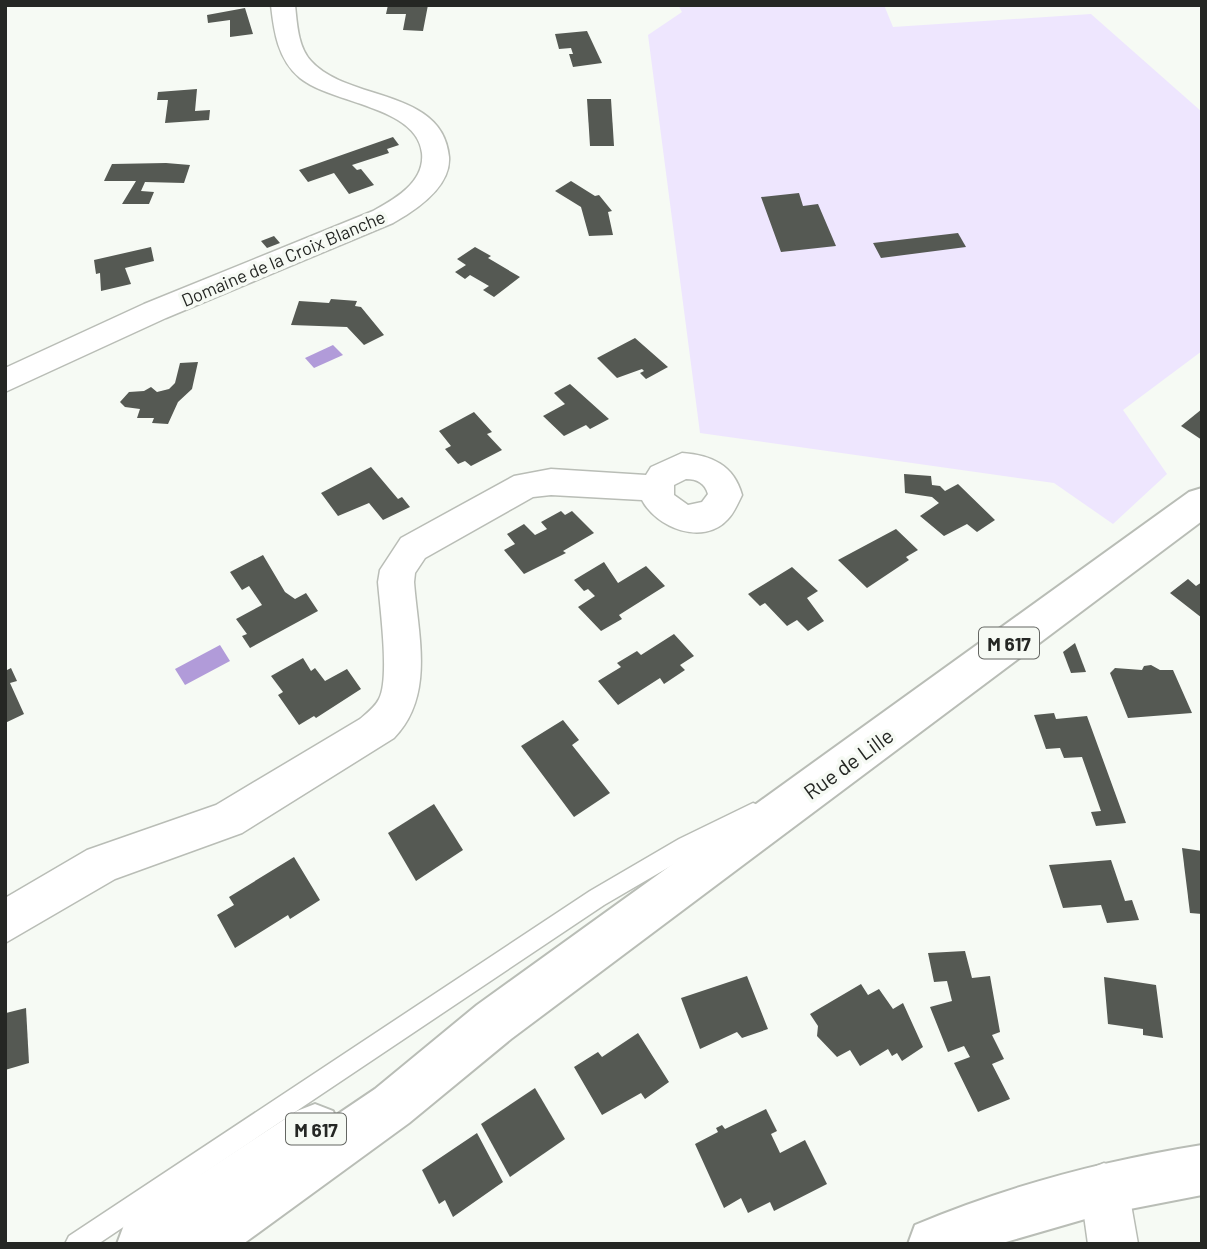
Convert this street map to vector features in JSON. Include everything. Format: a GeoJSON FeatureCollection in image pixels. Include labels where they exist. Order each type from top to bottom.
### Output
{"type":"FeatureCollection","features":[{"type":"Feature","properties":{"kind":"main road","name":"Rue de Lille"},"geometry":{"type":"LineString","coordinates":[[198,1244],[391,1106],[494,1021],[1202,502]]}},
{"type":"Feature","properties":{"kind":"main road","name":"Rue de Lille"},"geometry":{"type":"LineString","coordinates":[[143,1244],[406,1071],[494,1021]]}},
{"type":"Feature","properties":{"kind":"main road"},"geometry":{"type":"LineString","coordinates":[[934,1244],[1023,1209],[1104,1187],[1202,1170]]}},
{"type":"Feature","properties":{"kind":"street","name":"Domaine de la Croix Blanche"},"geometry":{"type":"LineString","coordinates":[[5,381],[155,311],[383,218],[408,202],[426,184],[433,173],[436,152],[423,125],[397,110],[334,88],[307,72],[289,48],[283,5]]}},
{"type":"Feature","properties":{"kind":"street"},"geometry":{"type":"LineString","coordinates":[[5,922],[102,864],[228,820],[374,732],[387,720],[401,697],[403,681],[396,582],[398,570],[413,548],[425,539],[526,485],[551,482],[655,488]]}},
{"type":"Feature","properties":{"kind":"street"},"geometry":{"type":"LineString","coordinates":[[1104,1187],[1113,1244]]}},
{"type":"Feature","properties":{"kind":"lane"},"geometry":{"type":"LineString","coordinates":[[77,1244],[597,898],[729,823],[818,785]]}},
{"type":"Feature","properties":{"kind":"shaded area"},"geometry":{"type":"Polygon","coordinates":[[[678,5],[884,5],[893,27],[1091,14],[1202,112],[1202,351],[1123,410],[1167,474],[1113,524],[1054,483],[700,433],[648,35],[682,12],[678,5]]]}},
{"type":"Feature","properties":{"kind":"shaded area"},"geometry":{"type":"Polygon","coordinates":[[[333,345],[343,355],[314,368],[305,358],[333,345]]]}},
{"type":"Feature","properties":{"kind":"shaded area"},"geometry":{"type":"Polygon","coordinates":[[[220,645],[230,661],[185,685],[175,669],[220,645]]]}},
{"type":"Feature","properties":{"kind":"building"},"geometry":{"type":"Polygon","coordinates":[[[388,5],[428,5],[423,31],[403,30],[406,14],[386,14],[388,5]]]}},
{"type":"Feature","properties":{"kind":"building"},"geometry":{"type":"Polygon","coordinates":[[[245,8],[253,34],[230,37],[230,20],[208,23],[207,15],[245,8]]]}},
{"type":"Feature","properties":{"kind":"building"},"geometry":{"type":"Polygon","coordinates":[[[587,31],[602,63],[573,67],[569,54],[573,54],[571,48],[559,49],[555,34],[587,31]]]}},
{"type":"Feature","properties":{"kind":"building"},"geometry":{"type":"Polygon","coordinates":[[[197,89],[195,111],[210,110],[209,120],[165,123],[168,100],[157,100],[158,92],[197,89]]]}},
{"type":"Feature","properties":{"kind":"building"},"geometry":{"type":"Polygon","coordinates":[[[587,99],[611,99],[614,146],[590,146],[587,99]]]}},
{"type":"Feature","properties":{"kind":"building"},"geometry":{"type":"Polygon","coordinates":[[[393,137],[399,145],[387,149],[389,153],[352,165],[357,170],[361,169],[374,185],[349,194],[334,173],[308,182],[299,170],[393,137]]]}},
{"type":"Feature","properties":{"kind":"building"},"geometry":{"type":"Polygon","coordinates":[[[112,164],[190,165],[184,183],[145,182],[141,191],[154,192],[149,204],[122,204],[136,181],[104,181],[112,164]]]}},
{"type":"Feature","properties":{"kind":"building"},"geometry":{"type":"Polygon","coordinates":[[[571,181],[595,196],[599,195],[612,211],[608,212],[613,235],[589,236],[581,207],[555,191],[571,181]]]}},
{"type":"Feature","properties":{"kind":"building"},"geometry":{"type":"Polygon","coordinates":[[[799,193],[803,206],[818,204],[836,246],[781,252],[761,197],[799,193]]]}},
{"type":"Feature","properties":{"kind":"building"},"geometry":{"type":"Polygon","coordinates":[[[958,233],[966,247],[881,258],[873,243],[958,233]]]}},
{"type":"Feature","properties":{"kind":"building"},"geometry":{"type":"Polygon","coordinates":[[[274,236],[280,243],[267,248],[261,241],[274,236]]]}},
{"type":"Feature","properties":{"kind":"building"},"geometry":{"type":"Polygon","coordinates":[[[151,247],[154,261],[125,268],[131,284],[101,291],[100,273],[96,274],[94,260],[151,247]]]}},
{"type":"Feature","properties":{"kind":"building"},"geometry":{"type":"Polygon","coordinates":[[[475,247],[520,277],[494,297],[483,290],[489,286],[470,275],[465,279],[455,272],[466,265],[457,259],[475,247]]]}},
{"type":"Feature","properties":{"kind":"building"},"geometry":{"type":"Polygon","coordinates":[[[331,299],[357,301],[355,306],[361,307],[384,335],[364,345],[347,327],[291,325],[299,301],[329,303],[331,299]]]}},
{"type":"Feature","properties":{"kind":"building"},"geometry":{"type":"Polygon","coordinates":[[[635,338],[668,367],[646,379],[640,373],[644,371],[642,369],[617,378],[597,358],[635,338]]]}},
{"type":"Feature","properties":{"kind":"building"},"geometry":{"type":"Polygon","coordinates":[[[198,362],[192,389],[178,402],[168,424],[152,423],[154,418],[137,418],[140,409],[125,407],[120,402],[129,392],[144,391],[151,387],[157,392],[169,389],[175,383],[180,363],[198,362]]]}},
{"type":"Feature","properties":{"kind":"building"},"geometry":{"type":"Polygon","coordinates":[[[570,384],[609,419],[590,429],[586,425],[564,436],[543,416],[565,404],[554,393],[570,384]]]}},
{"type":"Feature","properties":{"kind":"building"},"geometry":{"type":"Polygon","coordinates":[[[1202,409],[1202,440],[1181,426],[1202,409]]]}},
{"type":"Feature","properties":{"kind":"building"},"geometry":{"type":"Polygon","coordinates":[[[474,412],[492,432],[487,434],[502,450],[471,466],[465,461],[458,464],[445,449],[451,446],[439,431],[474,412]]]}},
{"type":"Feature","properties":{"kind":"building"},"geometry":{"type":"Polygon","coordinates":[[[371,467],[398,499],[402,497],[410,507],[383,520],[369,503],[338,516],[321,493],[371,467]]]}},
{"type":"Feature","properties":{"kind":"building"},"geometry":{"type":"Polygon","coordinates":[[[904,474],[931,476],[932,485],[940,486],[945,491],[958,484],[995,520],[977,532],[967,524],[944,536],[920,516],[939,503],[932,497],[905,493],[904,474]]]}},
{"type":"Feature","properties":{"kind":"building"},"geometry":{"type":"Polygon","coordinates":[[[561,511],[565,515],[572,511],[594,533],[563,551],[566,553],[524,574],[504,550],[515,544],[507,534],[524,524],[535,535],[547,529],[541,522],[561,511]]]}},
{"type":"Feature","properties":{"kind":"building"},"geometry":{"type":"Polygon","coordinates":[[[896,529],[918,550],[906,557],[909,560],[867,588],[838,560],[896,529]]]}},
{"type":"Feature","properties":{"kind":"building"},"geometry":{"type":"Polygon","coordinates":[[[263,555],[285,592],[295,599],[306,593],[318,611],[250,648],[242,636],[247,634],[236,619],[262,605],[249,586],[242,590],[230,572],[263,555]]]}},
{"type":"Feature","properties":{"kind":"building"},"geometry":{"type":"Polygon","coordinates":[[[604,562],[618,583],[646,566],[665,586],[619,615],[622,619],[601,631],[578,607],[595,596],[588,589],[584,591],[574,580],[604,562]]]}},
{"type":"Feature","properties":{"kind":"building"},"geometry":{"type":"Polygon","coordinates":[[[792,567],[818,591],[807,598],[824,621],[808,631],[797,620],[787,626],[765,603],[760,606],[748,594],[792,567]]]}},
{"type":"Feature","properties":{"kind":"building"},"geometry":{"type":"Polygon","coordinates":[[[1188,579],[1196,586],[1202,582],[1202,618],[1170,593],[1188,579]]]}},
{"type":"Feature","properties":{"kind":"building"},"geometry":{"type":"Polygon","coordinates":[[[674,634],[694,656],[680,665],[685,670],[664,684],[660,678],[618,705],[598,681],[621,667],[617,663],[637,651],[641,655],[674,634]]]}},
{"type":"Feature","properties":{"kind":"building"},"geometry":{"type":"Polygon","coordinates":[[[1075,643],[1086,672],[1071,673],[1063,652],[1075,643]]]}},
{"type":"Feature","properties":{"kind":"building"},"geometry":{"type":"Polygon","coordinates":[[[303,658],[311,671],[315,668],[325,681],[347,669],[361,689],[316,718],[314,716],[299,725],[278,695],[283,692],[271,676],[303,658]]]}},
{"type":"Feature","properties":{"kind":"building"},"geometry":{"type":"Polygon","coordinates":[[[1151,665],[1160,670],[1173,670],[1192,713],[1128,718],[1110,673],[1115,668],[1142,670],[1144,666],[1151,665]]]}},
{"type":"Feature","properties":{"kind":"building"},"geometry":{"type":"Polygon","coordinates":[[[11,668],[17,681],[10,683],[24,714],[5,723],[5,671],[11,668]]]}},
{"type":"Feature","properties":{"kind":"building"},"geometry":{"type":"Polygon","coordinates":[[[1054,713],[1056,719],[1087,716],[1126,823],[1096,826],[1091,812],[1101,811],[1082,757],[1064,758],[1060,748],[1046,749],[1034,715],[1054,713]]]}},
{"type":"Feature","properties":{"kind":"building"},"geometry":{"type":"Polygon","coordinates":[[[563,720],[579,740],[572,745],[610,793],[574,817],[521,746],[563,720]]]}},
{"type":"Feature","properties":{"kind":"building"},"geometry":{"type":"Polygon","coordinates":[[[434,804],[463,850],[416,881],[388,833],[434,804]]]}},
{"type":"Feature","properties":{"kind":"building"},"geometry":{"type":"Polygon","coordinates":[[[1182,848],[1202,851],[1202,914],[1190,913],[1182,848]]]}},
{"type":"Feature","properties":{"kind":"building"},"geometry":{"type":"Polygon","coordinates":[[[294,857],[320,900],[290,919],[288,915],[235,948],[217,915],[234,905],[229,897],[294,857]]]}},
{"type":"Feature","properties":{"kind":"building"},"geometry":{"type":"Polygon","coordinates":[[[1111,860],[1125,901],[1132,900],[1139,920],[1107,923],[1101,905],[1063,908],[1049,865],[1111,860]]]}},
{"type":"Feature","properties":{"kind":"building"},"geometry":{"type":"Polygon","coordinates":[[[965,951],[972,978],[990,976],[1000,1032],[992,1035],[1004,1059],[992,1064],[1010,1099],[978,1112],[954,1063],[970,1057],[964,1046],[948,1052],[930,1007],[952,1001],[947,981],[934,982],[928,953],[965,951]]]}},
{"type":"Feature","properties":{"kind":"building"},"geometry":{"type":"Polygon","coordinates":[[[747,976],[768,1029],[742,1038],[737,1032],[700,1049],[681,998],[747,976]]]}},
{"type":"Feature","properties":{"kind":"building"},"geometry":{"type":"Polygon","coordinates":[[[1104,977],[1156,985],[1163,1038],[1143,1035],[1143,1029],[1108,1024],[1104,977]]]}},
{"type":"Feature","properties":{"kind":"building"},"geometry":{"type":"Polygon","coordinates":[[[861,984],[868,995],[879,989],[893,1009],[903,1003],[923,1047],[902,1061],[897,1053],[892,1056],[888,1049],[860,1066],[850,1050],[837,1057],[817,1036],[818,1026],[810,1014],[861,984]]]}},
{"type":"Feature","properties":{"kind":"building"},"geometry":{"type":"Polygon","coordinates":[[[26,1008],[29,1063],[5,1070],[6,1013],[26,1008]]]}},
{"type":"Feature","properties":{"kind":"building"},"geometry":{"type":"Polygon","coordinates":[[[638,1033],[669,1082],[645,1099],[641,1093],[602,1115],[574,1067],[598,1052],[602,1057],[638,1033]]]}},
{"type":"Feature","properties":{"kind":"building"},"geometry":{"type":"Polygon","coordinates":[[[535,1088],[565,1139],[510,1177],[481,1124],[535,1088]]]}},
{"type":"Feature","properties":{"kind":"building"},"geometry":{"type":"Polygon","coordinates":[[[766,1109],[777,1131],[771,1134],[780,1153],[805,1140],[827,1184],[774,1211],[770,1202],[748,1213],[741,1198],[724,1208],[695,1144],[718,1132],[716,1128],[722,1125],[725,1129],[766,1109]]]}},
{"type":"Feature","properties":{"kind":"building"},"geometry":{"type":"Polygon","coordinates":[[[477,1133],[503,1182],[453,1217],[445,1200],[439,1204],[422,1170],[477,1133]]]}}]}
